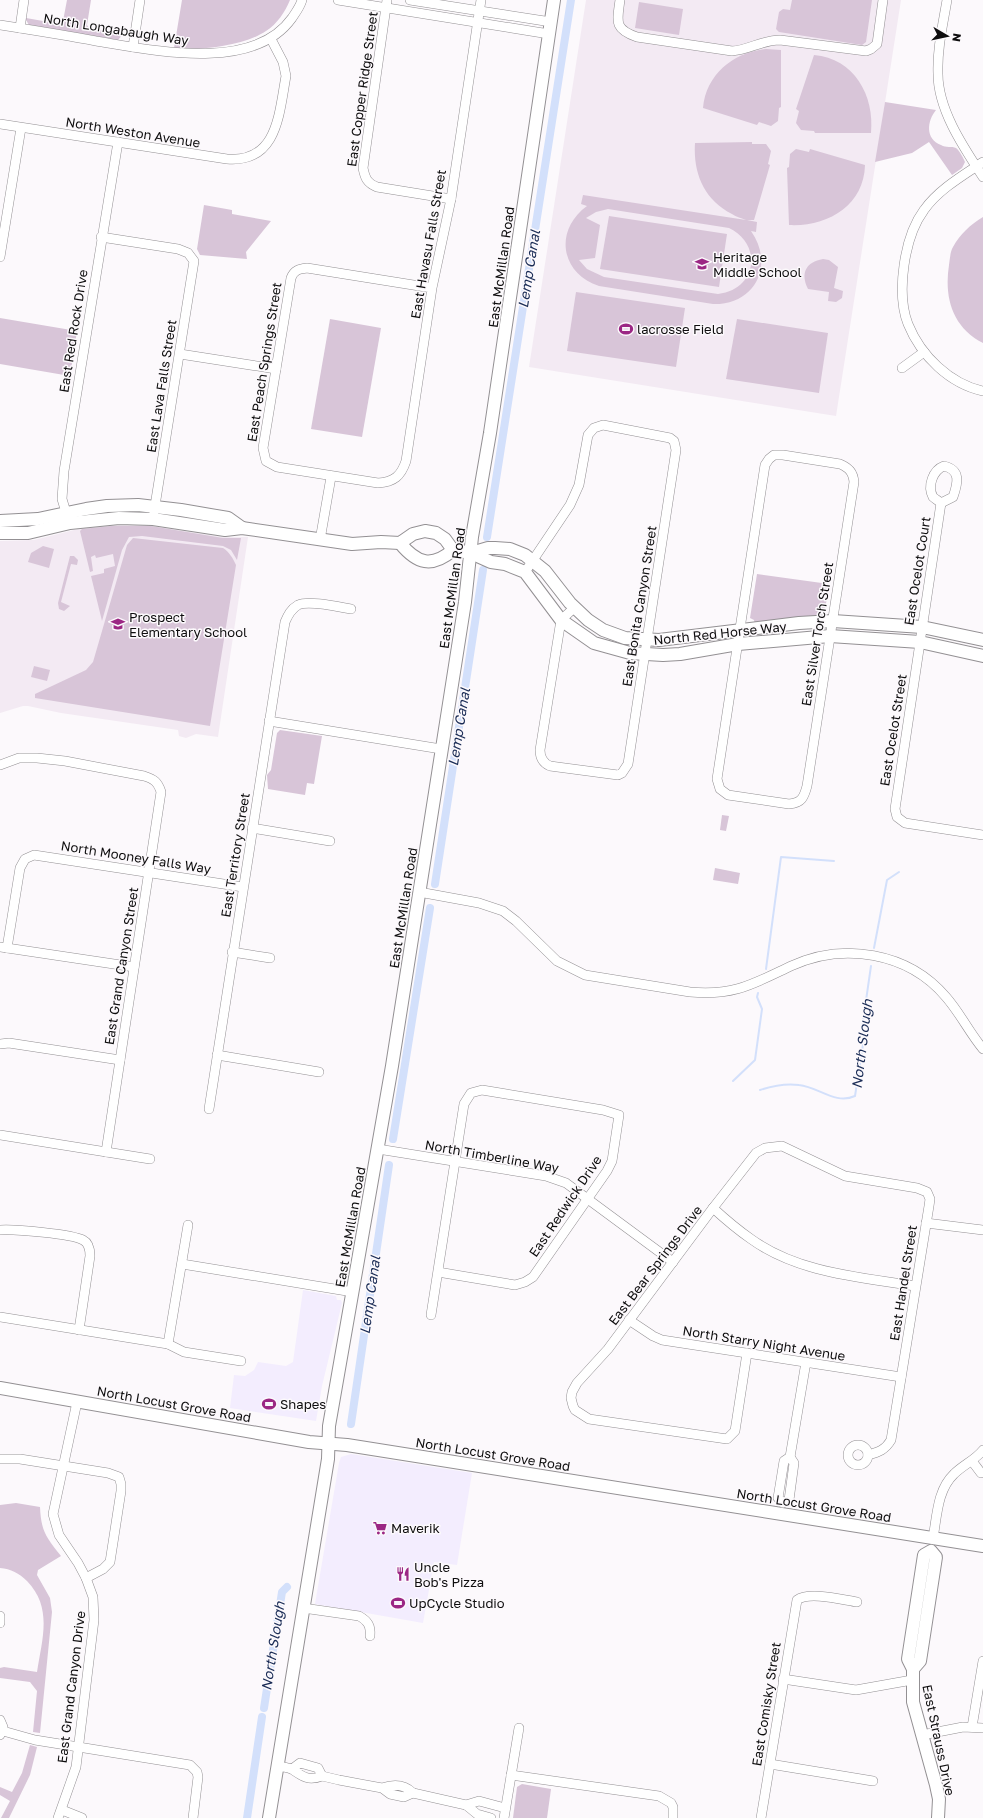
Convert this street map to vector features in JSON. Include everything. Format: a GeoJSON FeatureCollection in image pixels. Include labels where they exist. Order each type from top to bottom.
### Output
{"type":"FeatureCollection","features":[{"type":"Feature","properties":{"kind":"main road","name":"East McMillan Road"},"geometry":{"type":"LineString","coordinates":[[269,1818],[328,1459],[329,1426],[354,1292],[419,892],[514,276],[554,0]]}},
{"type":"Feature","properties":{"kind":"main road"},"geometry":{"type":"LineString","coordinates":[[0,533],[28,533],[106,506],[155,506],[228,518],[242,528]]}},
{"type":"Feature","properties":{"kind":"main road"},"geometry":{"type":"LineString","coordinates":[[0,521],[68,518],[153,519],[225,530],[242,528],[352,544],[381,542],[400,543],[413,534],[425,531],[436,533],[445,539],[453,550],[442,559],[428,562],[414,558],[400,543]]}},
{"type":"Feature","properties":{"kind":"main road","name":"North Red Horse Way"},"geometry":{"type":"LineString","coordinates":[[471,553],[488,548],[503,548],[517,552],[533,561],[545,571],[574,608],[588,620],[604,630],[625,638],[647,640],[799,622],[833,621],[922,627],[983,640]]}},
{"type":"Feature","properties":{"kind":"main road","name":"North Red Horse Way"},"geometry":{"type":"LineString","coordinates":[[453,550],[471,553],[491,562],[505,564],[525,572],[561,620],[594,643],[615,650],[645,655],[680,654],[738,644],[830,636],[920,642],[983,656]]}},
{"type":"Feature","properties":{"kind":"main road","name":"North Locust Grove Road"},"geometry":{"type":"LineString","coordinates":[[0,1388],[329,1444],[782,1508],[933,1538],[983,1546]]}},
{"type":"Feature","properties":{"kind":"main road","name":"East Strauss Drive"},"geometry":{"type":"LineString","coordinates":[[933,1538],[931,1551],[924,1555],[908,1659],[912,1674],[913,1702],[939,1799],[938,1818]]}},
{"type":"Feature","properties":{"kind":"street"},"geometry":{"type":"LineString","coordinates":[[20,28],[24,0]]}},
{"type":"Feature","properties":{"kind":"street"},"geometry":{"type":"LineString","coordinates":[[133,47],[140,0]]}},
{"type":"Feature","properties":{"kind":"street","name":"North Longabaugh Way"},"geometry":{"type":"LineString","coordinates":[[0,25],[133,47],[201,54],[221,53],[252,47],[271,39],[286,27],[301,6],[302,0]]}},
{"type":"Feature","properties":{"kind":"street"},"geometry":{"type":"LineString","coordinates":[[338,0],[387,4],[478,23],[549,34]]}},
{"type":"Feature","properties":{"kind":"street"},"geometry":{"type":"LineString","coordinates":[[410,0],[551,22]]}},
{"type":"Feature","properties":{"kind":"street","name":"East Havasu Falls Street"},"geometry":{"type":"LineString","coordinates":[[331,477],[378,484],[388,483],[396,479],[402,471],[406,461],[432,288],[450,199],[481,0]]}},
{"type":"Feature","properties":{"kind":"street"},"geometry":{"type":"LineString","coordinates":[[620,0],[618,21],[619,27],[627,34],[637,37],[732,51],[741,51],[770,40],[775,40],[866,51],[871,50],[877,44],[883,0]]}},
{"type":"Feature","properties":{"kind":"street"},"geometry":{"type":"LineString","coordinates":[[947,0],[938,56],[938,76],[945,107],[950,119],[961,142],[980,165],[983,177]]}},
{"type":"Feature","properties":{"kind":"street","name":"East Copper Ridge Street"},"geometry":{"type":"LineString","coordinates":[[387,4],[363,168],[367,182],[377,186],[450,199]]}},
{"type":"Feature","properties":{"kind":"street","name":"North Weston Avenue"},"geometry":{"type":"LineString","coordinates":[[0,124],[234,160],[247,157],[260,150],[269,142],[276,130],[286,76],[283,62],[271,39]]}},
{"type":"Feature","properties":{"kind":"street"},"geometry":{"type":"LineString","coordinates":[[0,256],[3,219],[21,128]]}},
{"type":"Feature","properties":{"kind":"street","name":"East Red Rock Drive"},"geometry":{"type":"LineString","coordinates":[[68,518],[62,499],[63,476],[101,237],[118,142]]}},
{"type":"Feature","properties":{"kind":"street"},"geometry":{"type":"LineString","coordinates":[[980,165],[936,196],[924,210],[912,232],[902,278],[905,312],[908,324],[924,352],[935,365],[947,374],[975,389],[983,391]]}},
{"type":"Feature","properties":{"kind":"street","name":"East Lava Falls Street"},"geometry":{"type":"LineString","coordinates":[[101,237],[178,249],[188,253],[192,258],[194,266],[153,519]]}},
{"type":"Feature","properties":{"kind":"street","name":"East Peach Springs Street"},"geometry":{"type":"LineString","coordinates":[[331,477],[271,465],[266,461],[263,448],[293,272],[298,269],[307,268],[432,288]]}},
{"type":"Feature","properties":{"kind":"street"},"geometry":{"type":"LineString","coordinates":[[902,368],[924,352]]}},
{"type":"Feature","properties":{"kind":"street"},"geometry":{"type":"LineString","coordinates":[[180,354],[276,369]]}},
{"type":"Feature","properties":{"kind":"street","name":"East Bonita Canyon Street"},"geometry":{"type":"LineString","coordinates":[[533,561],[570,506],[579,485],[588,435],[594,428],[603,426],[665,436],[674,441],[676,450],[628,764],[622,773],[613,776],[550,766],[542,760],[540,750],[561,620]]}},
{"type":"Feature","properties":{"kind":"street","name":"East Silver Torch Street"},"geometry":{"type":"LineString","coordinates":[[738,644],[717,779],[720,789],[728,795],[789,804],[797,803],[802,800],[807,786],[854,482],[853,475],[850,470],[840,464],[783,455],[774,455],[769,459],[765,465],[740,630]]}},
{"type":"Feature","properties":{"kind":"street"},"geometry":{"type":"LineString","coordinates":[[320,540],[331,477]]}},
{"type":"Feature","properties":{"kind":"street","name":"East Ocelot Court"},"geometry":{"type":"LineString","coordinates":[[920,642],[941,503]]}},
{"type":"Feature","properties":{"kind":"street"},"geometry":{"type":"LineString","coordinates":[[525,572],[533,561]]}},
{"type":"Feature","properties":{"kind":"street","name":"East Territory Street"},"geometry":{"type":"LineString","coordinates":[[209,1109],[232,952],[285,622],[293,608],[299,604],[308,603],[351,609]]}},
{"type":"Feature","properties":{"kind":"street"},"geometry":{"type":"LineString","coordinates":[[561,620],[574,608]]}},
{"type":"Feature","properties":{"kind":"street"},"geometry":{"type":"LineString","coordinates":[[738,644],[740,630]]}},
{"type":"Feature","properties":{"kind":"street","name":"East Ocelot Street"},"geometry":{"type":"LineString","coordinates":[[920,642],[895,806],[896,813],[900,820],[910,824],[983,835]]}},
{"type":"Feature","properties":{"kind":"street"},"geometry":{"type":"LineString","coordinates":[[269,721],[441,749]]}},
{"type":"Feature","properties":{"kind":"street","name":"East Grand Canyon Street"},"geometry":{"type":"LineString","coordinates":[[0,765],[19,758],[65,761],[154,779],[161,792],[106,1152]]}},
{"type":"Feature","properties":{"kind":"street"},"geometry":{"type":"LineString","coordinates":[[252,828],[330,841]]}},
{"type":"Feature","properties":{"kind":"street","name":"North Mooney Falls Way"},"geometry":{"type":"LineString","coordinates":[[3,947],[20,868],[25,859],[38,855],[243,887]]}},
{"type":"Feature","properties":{"kind":"street"},"geometry":{"type":"LineString","coordinates":[[419,892],[479,903],[503,911],[516,921],[557,961],[585,975],[690,992],[706,994],[730,992],[760,981],[805,960],[821,956],[855,953],[880,957],[910,969],[934,985],[956,1009],[983,1049]]}},
{"type":"Feature","properties":{"kind":"street"},"geometry":{"type":"LineString","coordinates":[[3,947],[134,967]]}},
{"type":"Feature","properties":{"kind":"street"},"geometry":{"type":"LineString","coordinates":[[232,952],[270,958]]}},
{"type":"Feature","properties":{"kind":"street"},"geometry":{"type":"LineString","coordinates":[[0,1044],[9,1043],[120,1060]]}},
{"type":"Feature","properties":{"kind":"street"},"geometry":{"type":"LineString","coordinates":[[217,1055],[319,1072]]}},
{"type":"Feature","properties":{"kind":"street","name":"East Redwick Drive"},"geometry":{"type":"LineString","coordinates":[[438,1272],[515,1285],[525,1282],[533,1277],[607,1171],[612,1161],[619,1115],[603,1110],[482,1090],[471,1093],[464,1104],[454,1162]]}},
{"type":"Feature","properties":{"kind":"street"},"geometry":{"type":"LineString","coordinates":[[0,1135],[150,1159]]}},
{"type":"Feature","properties":{"kind":"street","name":"East Handel Street"},"geometry":{"type":"LineString","coordinates":[[770,1147],[782,1146],[834,1171],[853,1178],[916,1188],[927,1192],[930,1198],[891,1440],[887,1447],[881,1451],[868,1455]]}},
{"type":"Feature","properties":{"kind":"street","name":"East Bear Springs Drive"},"geometry":{"type":"LineString","coordinates":[[747,1353],[735,1431],[727,1440],[589,1419],[575,1410],[573,1406],[571,1398],[572,1392],[577,1383],[608,1349],[756,1153],[770,1147]]}},
{"type":"Feature","properties":{"kind":"street","name":"North Timberline Way"},"geometry":{"type":"LineString","coordinates":[[378,1149],[546,1176],[566,1183],[587,1200],[673,1262]]}},
{"type":"Feature","properties":{"kind":"street"},"geometry":{"type":"LineString","coordinates":[[431,1315],[454,1162]]}},
{"type":"Feature","properties":{"kind":"street"},"geometry":{"type":"LineString","coordinates":[[713,1208],[752,1240],[781,1256],[822,1271],[915,1286]]}},
{"type":"Feature","properties":{"kind":"street"},"geometry":{"type":"LineString","coordinates":[[926,1223],[983,1230]]}},
{"type":"Feature","properties":{"kind":"street"},"geometry":{"type":"LineString","coordinates":[[168,1344],[188,1225]]}},
{"type":"Feature","properties":{"kind":"street"},"geometry":{"type":"LineString","coordinates":[[0,1230],[19,1230],[77,1238],[86,1243],[89,1247],[90,1256],[79,1330]]}},
{"type":"Feature","properties":{"kind":"street"},"geometry":{"type":"LineString","coordinates":[[182,1264],[354,1292]]}},
{"type":"Feature","properties":{"kind":"street"},"geometry":{"type":"LineString","coordinates":[[0,1317],[168,1344],[184,1352],[241,1361]]}},
{"type":"Feature","properties":{"kind":"street","name":"North Starry Night Avenue"},"geometry":{"type":"LineString","coordinates":[[629,1320],[652,1336],[662,1340],[901,1378]]}},
{"type":"Feature","properties":{"kind":"street"},"geometry":{"type":"LineString","coordinates":[[782,1508],[789,1500],[794,1463],[790,1457],[806,1362]]}},
{"type":"Feature","properties":{"kind":"street","name":"East Grand Canyon Drive"},"geometry":{"type":"LineString","coordinates":[[60,1814],[76,1767],[94,1620],[93,1597],[86,1578],[78,1563],[59,1535],[53,1514],[77,1402]]}},
{"type":"Feature","properties":{"kind":"street","name":"East Strauss Drive"},"geometry":{"type":"LineString","coordinates":[[933,1538],[940,1496],[945,1483],[983,1450]]}},
{"type":"Feature","properties":{"kind":"street"},"geometry":{"type":"LineString","coordinates":[[0,1460],[20,1459],[108,1473],[119,1477],[121,1491],[111,1560],[103,1569],[86,1578]]}},
{"type":"Feature","properties":{"kind":"street"},"geometry":{"type":"LineString","coordinates":[[972,1461],[981,1473]]}},
{"type":"Feature","properties":{"kind":"street","name":"East Comisky Street"},"geometry":{"type":"LineString","coordinates":[[761,1818],[797,1600],[801,1596],[812,1596],[857,1602]]}},
{"type":"Feature","properties":{"kind":"street"},"geometry":{"type":"LineString","coordinates":[[303,1608],[359,1616],[366,1620],[370,1626],[370,1636]]}},
{"type":"Feature","properties":{"kind":"street"},"geometry":{"type":"LineString","coordinates":[[0,1616],[0,1623]]}},
{"type":"Feature","properties":{"kind":"street"},"geometry":{"type":"LineString","coordinates":[[972,1727],[983,1661]]}},
{"type":"Feature","properties":{"kind":"street"},"geometry":{"type":"LineString","coordinates":[[783,1679],[856,1690],[912,1674]]}},
{"type":"Feature","properties":{"kind":"street"},"geometry":{"type":"LineString","coordinates":[[0,1720],[3,1724],[1,1733],[35,1740],[190,1765],[197,1772],[199,1783],[193,1818]]}},
{"type":"Feature","properties":{"kind":"street"},"geometry":{"type":"LineString","coordinates":[[922,1734],[972,1727],[983,1728]]}},
{"type":"Feature","properties":{"kind":"street"},"geometry":{"type":"LineString","coordinates":[[504,1818],[519,1728]]}},
{"type":"Feature","properties":{"kind":"street"},"geometry":{"type":"LineString","coordinates":[[770,1764],[873,1781]]}},
{"type":"Feature","properties":{"kind":"street"},"geometry":{"type":"LineString","coordinates":[[277,1766],[292,1769],[298,1775],[315,1778],[322,1776],[382,1788],[390,1794],[404,1797],[413,1793],[466,1805],[477,1814],[491,1818]]}},
{"type":"Feature","properties":{"kind":"street"},"geometry":{"type":"LineString","coordinates":[[511,1775],[659,1796],[671,1803],[673,1808],[672,1818]]}},
{"type":"Feature","properties":{"kind":"street"},"geometry":{"type":"LineString","coordinates":[[466,1805],[479,1801],[505,1808]]}},
{"type":"Feature","properties":{"kind":"street"},"geometry":{"type":"LineString","coordinates":[[60,1814],[82,1818]]}},
{"type":"Feature","properties":{"kind":"shaded area"},"geometry":{"type":"Polygon","coordinates":[[[67,0],[91,0],[87,25],[89,28],[123,34],[118,40],[29,25],[26,20],[26,18],[60,24],[63,21],[67,0]]]}},
{"type":"Feature","properties":{"kind":"shaded area"},"geometry":{"type":"Polygon","coordinates":[[[182,0],[290,0],[277,21],[266,31],[257,36],[234,44],[208,48],[184,49],[174,48],[182,0]]]}},
{"type":"Feature","properties":{"kind":"shaded area","name":"Heritage Middle School"},"geometry":{"type":"Polygon","coordinates":[[[586,0],[901,0],[836,416],[529,367],[586,0]]]}},
{"type":"Feature","properties":{"kind":"shaded area"},"geometry":{"type":"Polygon","coordinates":[[[792,0],[872,0],[866,42],[862,45],[779,32],[776,29],[779,12],[783,9],[790,10],[792,0]]]}},
{"type":"Feature","properties":{"kind":"shaded area"},"geometry":{"type":"Polygon","coordinates":[[[639,2],[683,9],[679,35],[635,28],[639,2]]]}},
{"type":"Feature","properties":{"kind":"shaded area"},"geometry":{"type":"Polygon","coordinates":[[[766,49],[781,50],[781,107],[779,108],[778,121],[771,126],[759,122],[757,125],[703,108],[705,96],[710,85],[716,75],[724,67],[743,55],[766,49]]]}},
{"type":"Feature","properties":{"kind":"shaded area"},"geometry":{"type":"Polygon","coordinates":[[[814,55],[828,58],[840,63],[851,71],[859,81],[869,106],[871,133],[815,133],[814,131],[801,130],[796,123],[799,111],[796,109],[814,55]]]}},
{"type":"Feature","properties":{"kind":"shaded area"},"geometry":{"type":"Polygon","coordinates":[[[885,102],[936,110],[929,124],[932,139],[943,146],[956,148],[965,162],[962,168],[952,175],[929,142],[912,153],[875,162],[885,102]]]}},
{"type":"Feature","properties":{"kind":"shaded area"},"geometry":{"type":"Polygon","coordinates":[[[752,142],[752,144],[766,144],[771,151],[768,164],[770,165],[754,220],[747,220],[757,222],[756,232],[751,231],[758,244],[761,257],[761,269],[757,281],[750,290],[740,298],[728,303],[713,304],[599,286],[586,280],[576,271],[569,261],[566,250],[566,238],[569,227],[576,216],[587,206],[581,204],[583,195],[746,220],[735,216],[722,208],[707,193],[698,175],[695,143],[752,142]],[[608,209],[596,212],[586,218],[600,225],[595,258],[579,260],[587,269],[604,277],[718,294],[731,291],[741,284],[748,276],[751,266],[751,255],[747,244],[740,235],[729,228],[608,209]]]}},
{"type":"Feature","properties":{"kind":"shaded area"},"geometry":{"type":"Polygon","coordinates":[[[796,149],[809,152],[810,149],[865,165],[863,179],[858,192],[851,203],[829,218],[803,225],[789,225],[787,168],[789,167],[790,154],[796,149]]]}},
{"type":"Feature","properties":{"kind":"shaded area"},"geometry":{"type":"Polygon","coordinates":[[[204,205],[232,210],[232,214],[271,221],[246,252],[247,259],[200,255],[197,249],[204,205]]]}},
{"type":"Feature","properties":{"kind":"shaded area"},"geometry":{"type":"Polygon","coordinates":[[[609,216],[727,234],[719,287],[600,269],[609,216]]]}},
{"type":"Feature","properties":{"kind":"shaded area"},"geometry":{"type":"Polygon","coordinates":[[[983,217],[983,343],[964,329],[957,320],[949,300],[948,277],[950,256],[953,247],[966,230],[983,217]]]}},
{"type":"Feature","properties":{"kind":"shaded area"},"geometry":{"type":"Polygon","coordinates":[[[817,260],[829,260],[838,267],[834,288],[843,291],[842,298],[836,302],[828,301],[829,292],[808,289],[806,283],[806,269],[817,260]]]}},
{"type":"Feature","properties":{"kind":"shaded area","name":"lacrosse Field"},"geometry":{"type":"Polygon","coordinates":[[[576,292],[685,308],[676,367],[567,351],[576,292]]]}},
{"type":"Feature","properties":{"kind":"shaded area"},"geometry":{"type":"Polygon","coordinates":[[[0,318],[77,331],[70,376],[0,364],[0,318]]]}},
{"type":"Feature","properties":{"kind":"shaded area"},"geometry":{"type":"Polygon","coordinates":[[[330,319],[381,328],[362,437],[311,429],[330,319]]]}},
{"type":"Feature","properties":{"kind":"shaded area","name":"lacrosse Field"},"geometry":{"type":"Polygon","coordinates":[[[737,319],[828,333],[819,393],[726,379],[737,319]]]}},
{"type":"Feature","properties":{"kind":"shaded area","name":"Prospect Elementary School"},"geometry":{"type":"Polygon","coordinates":[[[130,524],[223,537],[248,537],[218,737],[196,734],[186,738],[179,736],[178,730],[61,713],[28,706],[23,706],[0,713],[0,541],[34,540],[82,528],[130,524]]]}},
{"type":"Feature","properties":{"kind":"shaded area"},"geometry":{"type":"Polygon","coordinates":[[[111,526],[151,526],[223,538],[241,538],[237,560],[231,550],[223,546],[142,536],[129,537],[122,550],[102,621],[91,576],[104,573],[104,569],[115,566],[113,554],[96,558],[95,555],[91,557],[93,571],[90,572],[80,531],[82,529],[111,526]]]}},
{"type":"Feature","properties":{"kind":"shaded area"},"geometry":{"type":"Polygon","coordinates":[[[133,538],[223,548],[234,560],[236,565],[210,726],[35,698],[35,694],[86,670],[93,662],[127,545],[133,538]]]}},
{"type":"Feature","properties":{"kind":"shaded area"},"geometry":{"type":"Polygon","coordinates":[[[43,546],[54,549],[49,568],[28,562],[31,553],[43,546]]]}},
{"type":"Feature","properties":{"kind":"shaded area"},"geometry":{"type":"Polygon","coordinates":[[[70,556],[74,556],[78,560],[77,565],[71,564],[61,602],[70,606],[64,611],[59,609],[58,603],[70,556]]]}},
{"type":"Feature","properties":{"kind":"shaded area"},"geometry":{"type":"Polygon","coordinates":[[[757,574],[829,584],[825,610],[821,613],[821,618],[755,625],[754,620],[750,618],[757,574]]]}},
{"type":"Feature","properties":{"kind":"shaded area"},"geometry":{"type":"Polygon","coordinates":[[[34,666],[50,670],[47,681],[31,677],[34,666]]]}},
{"type":"Feature","properties":{"kind":"shaded area"},"geometry":{"type":"Polygon","coordinates":[[[280,730],[322,736],[314,784],[307,783],[305,795],[268,789],[267,775],[271,770],[277,733],[280,730]]]}},
{"type":"Feature","properties":{"kind":"shaded area"},"geometry":{"type":"Polygon","coordinates":[[[722,815],[729,816],[726,831],[720,830],[722,815]]]}},
{"type":"Feature","properties":{"kind":"shaded area"},"geometry":{"type":"Polygon","coordinates":[[[715,868],[740,873],[738,884],[713,880],[715,868]]]}},
{"type":"Feature","properties":{"kind":"shaded area"},"geometry":{"type":"Polygon","coordinates":[[[303,1290],[336,1296],[337,1300],[341,1300],[342,1303],[322,1386],[316,1421],[230,1408],[234,1375],[245,1376],[254,1370],[258,1362],[286,1366],[293,1362],[303,1290]]]}},
{"type":"Feature","properties":{"kind":"shaded area"},"geometry":{"type":"Polygon","coordinates":[[[351,1454],[472,1473],[457,1565],[434,1562],[423,1623],[315,1604],[339,1463],[341,1457],[351,1454]]]}},
{"type":"Feature","properties":{"kind":"shaded area"},"geometry":{"type":"Polygon","coordinates":[[[16,1503],[40,1507],[45,1533],[61,1556],[38,1570],[37,1575],[50,1598],[52,1612],[40,1733],[33,1732],[37,1691],[30,1682],[0,1678],[0,1668],[4,1667],[37,1672],[43,1636],[43,1613],[35,1591],[27,1581],[18,1574],[8,1569],[0,1568],[0,1505],[16,1503]]]}},
{"type":"Feature","properties":{"kind":"shaded area"},"geometry":{"type":"Polygon","coordinates":[[[30,1745],[37,1747],[30,1775],[9,1818],[1,1818],[10,1801],[0,1795],[0,1787],[12,1792],[22,1773],[30,1745]]]}},
{"type":"Feature","properties":{"kind":"shaded area"},"geometry":{"type":"Polygon","coordinates":[[[522,1784],[551,1789],[547,1818],[513,1818],[517,1787],[522,1784]]]}},
{"type":"Feature","properties":{"kind":"waterway","name":"Lemp Canal"},"geometry":{"type":"LineString","coordinates":[[487,537],[571,0]]}},
{"type":"Feature","properties":{"kind":"waterway","name":"Lemp Canal"},"geometry":{"type":"LineString","coordinates":[[435,884],[483,570]]}},
{"type":"Feature","properties":{"kind":"waterway","name":"North Slough"},"geometry":{"type":"LineString","coordinates":[[766,969],[781,857],[834,861]]}},
{"type":"Feature","properties":{"kind":"waterway","name":"North Slough"},"geometry":{"type":"LineString","coordinates":[[874,948],[887,880],[899,872]]}},
{"type":"Feature","properties":{"kind":"waterway","name":"Lemp Canal"},"geometry":{"type":"LineString","coordinates":[[393,1139],[430,908]]}},
{"type":"Feature","properties":{"kind":"waterway","name":"North Slough"},"geometry":{"type":"LineString","coordinates":[[760,1090],[779,1085],[794,1084],[806,1086],[834,1097],[848,1098],[855,1096],[864,1038],[862,1028],[871,966]]}},
{"type":"Feature","properties":{"kind":"waterway","name":"North Slough"},"geometry":{"type":"LineString","coordinates":[[733,1081],[755,1060],[762,1009],[757,997],[758,993]]}},
{"type":"Feature","properties":{"kind":"waterway","name":"Lemp Canal"},"geometry":{"type":"LineString","coordinates":[[351,1424],[389,1165]]}},
{"type":"Feature","properties":{"kind":"waterway","name":"North Slough"},"geometry":{"type":"LineString","coordinates":[[264,1708],[282,1592],[287,1587]]}},
{"type":"Feature","properties":{"kind":"waterway","name":"North Slough"},"geometry":{"type":"LineString","coordinates":[[247,1818],[262,1717]]}},
{"type":"Feature","properties":{"kind":"place","name":"Heritage Middle School"},"geometry":{"type":"Point","coordinates":[702,264]}},
{"type":"Feature","properties":{"kind":"place","name":"lacrosse Field"},"geometry":{"type":"Point","coordinates":[626,329]}},
{"type":"Feature","properties":{"kind":"place","name":"Prospect Elementary School"},"geometry":{"type":"Point","coordinates":[118,624]}},
{"type":"Feature","properties":{"kind":"place","name":"Shapes"},"geometry":{"type":"Point","coordinates":[269,1404]}},
{"type":"Feature","properties":{"kind":"place","name":"Maverik"},"geometry":{"type":"Point","coordinates":[380,1528]}},
{"type":"Feature","properties":{"kind":"place","name":"Uncle Bob's Pizza"},"geometry":{"type":"Point","coordinates":[403,1574]}},
{"type":"Feature","properties":{"kind":"place","name":"UpCycle Studio"},"geometry":{"type":"Point","coordinates":[398,1603]}}]}
